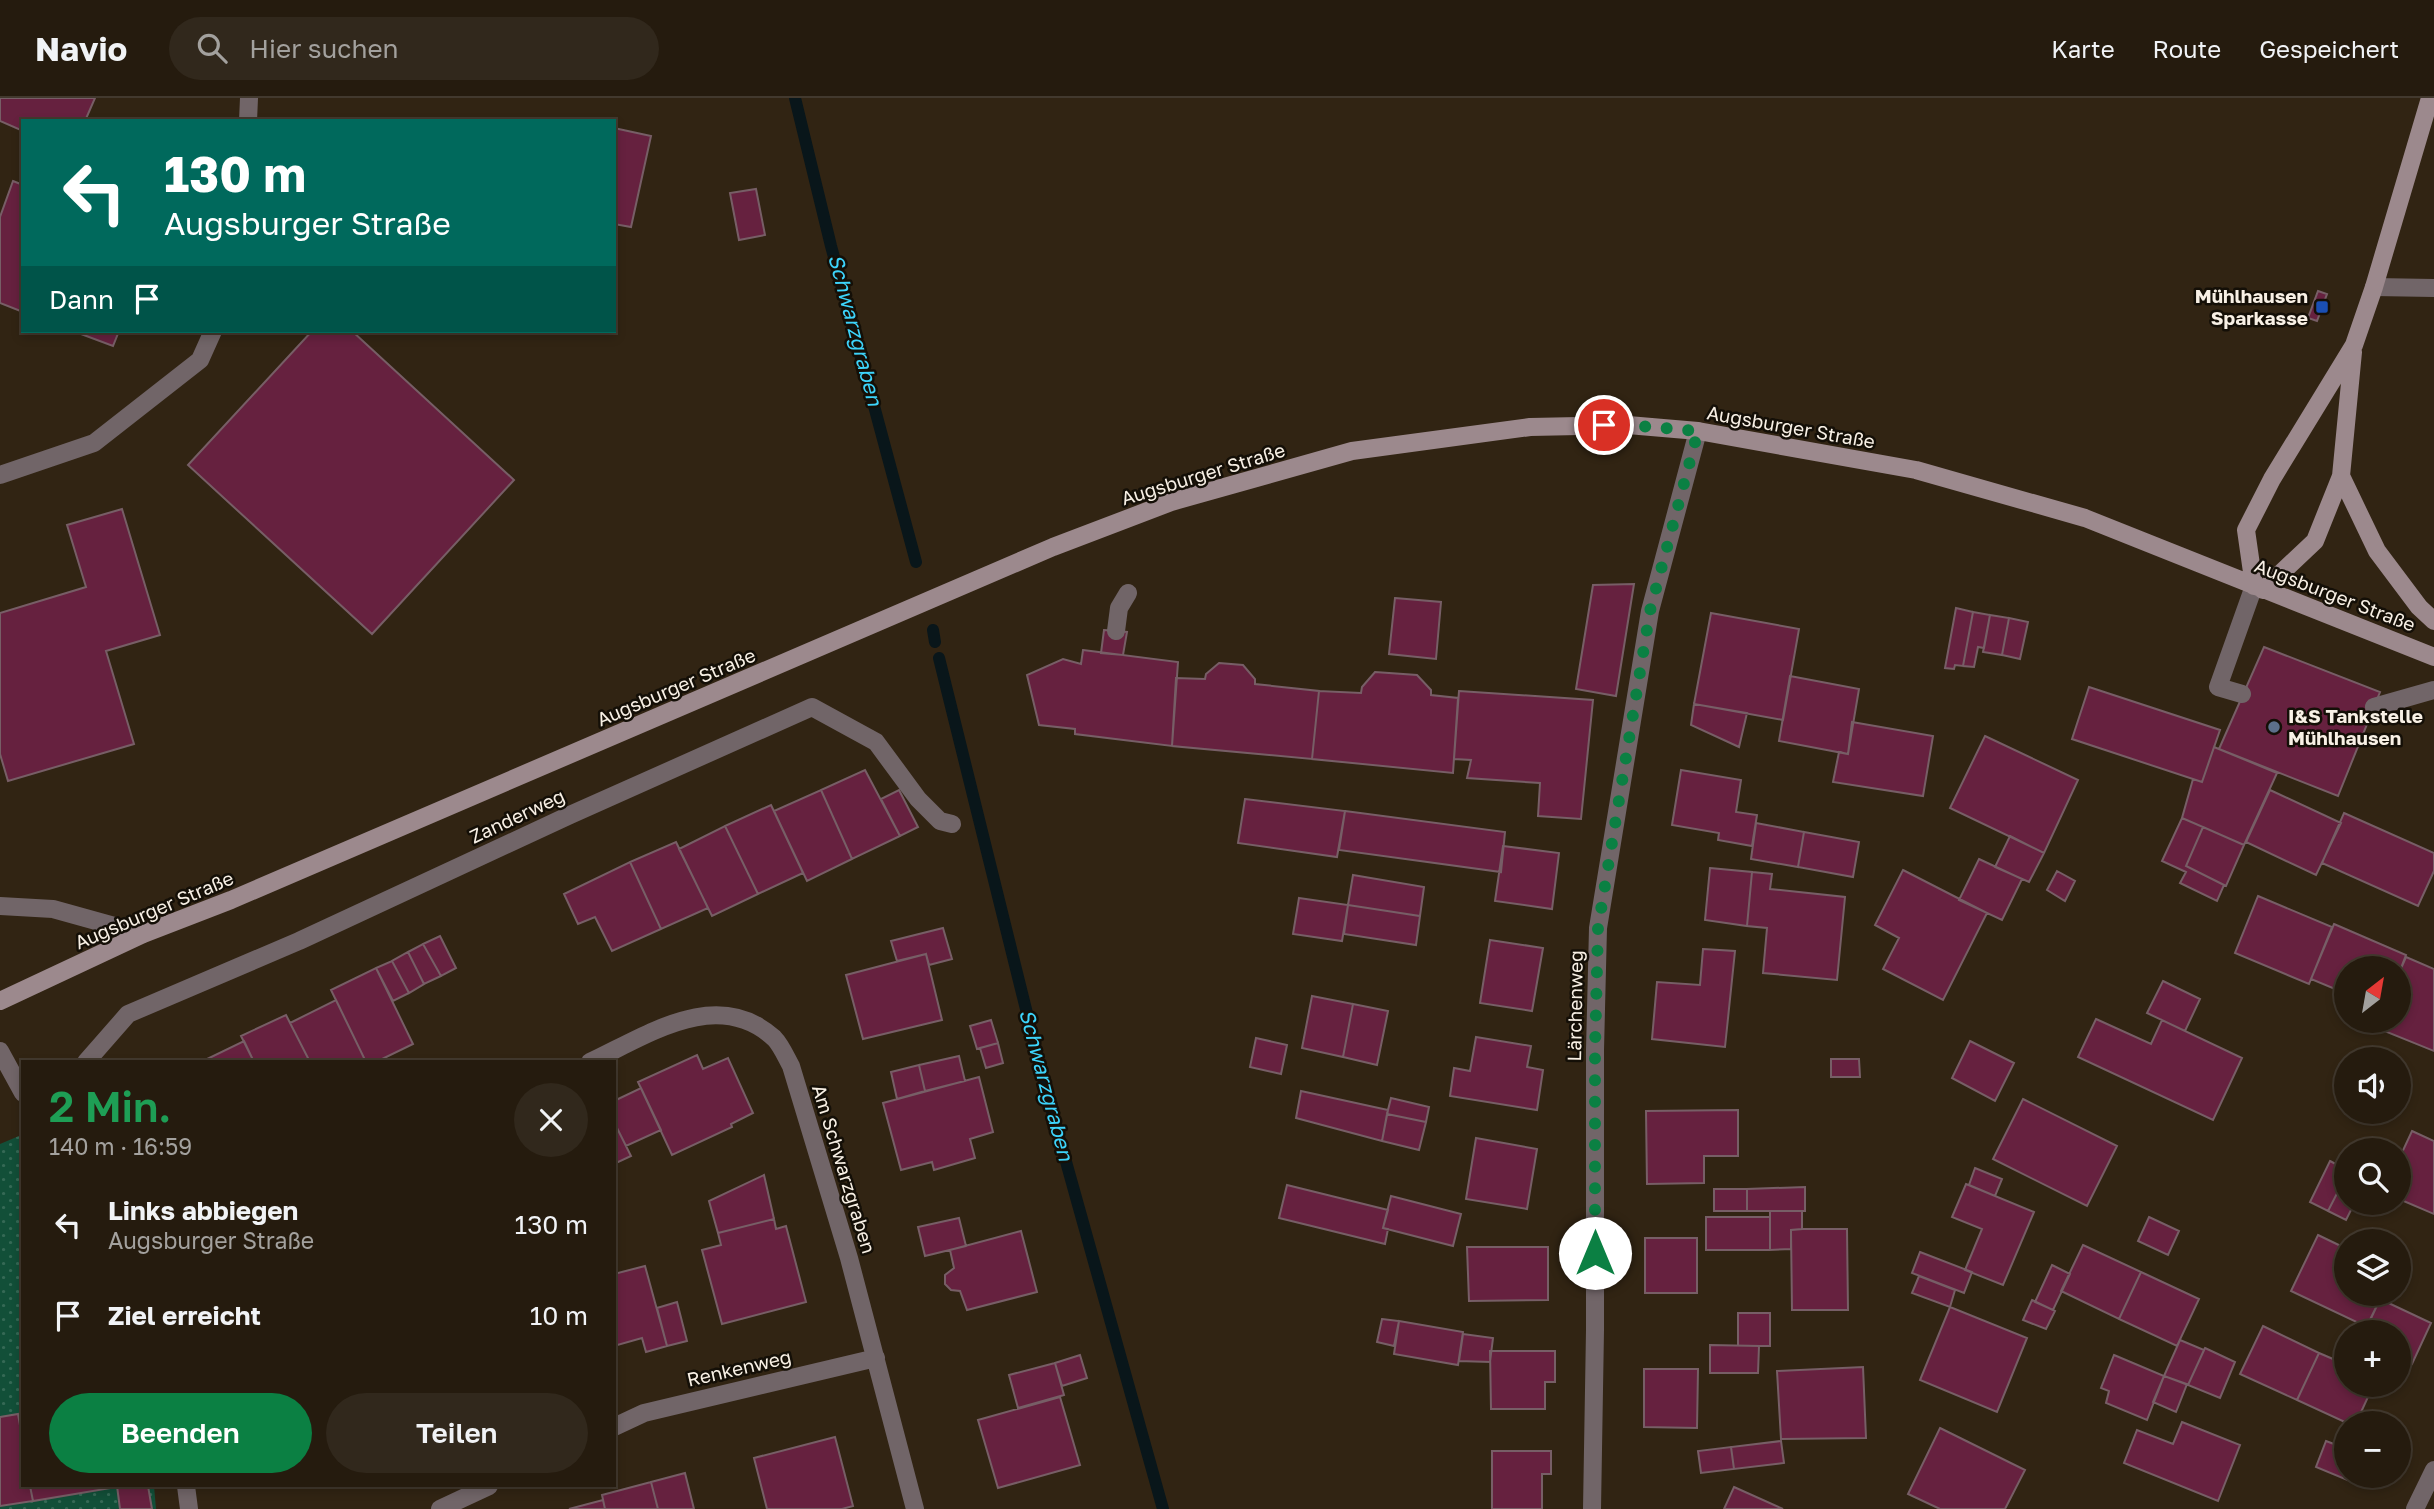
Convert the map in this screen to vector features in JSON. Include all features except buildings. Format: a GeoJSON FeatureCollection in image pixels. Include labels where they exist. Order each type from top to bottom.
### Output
{"type":"FeatureCollection","features":[{"type":"Feature","properties":{"kind":"main road"},"geometry":{"type":"LineString","coordinates":[[2354,345],[2341,476],[2315,541],[2259,588],[2246,530],[2272,480],[2354,345],[2430,98]]}},
{"type":"Feature","properties":{"kind":"main road","name":"Augsburger Straße"},"geometry":{"type":"LineString","coordinates":[[0,1001],[143,934],[231,900],[1053,547],[1171,502],[1352,452],[1530,427],[1628,425],[1698,431],[1916,470],[2084,518],[2434,657]]}},
{"type":"Feature","properties":{"kind":"main road"},"geometry":{"type":"LineString","coordinates":[[2341,476],[2376,551],[2419,607],[2434,621]]}},
{"type":"Feature","properties":{"kind":"street"},"geometry":{"type":"LineString","coordinates":[[248,119],[249,98]]}},
{"type":"Feature","properties":{"kind":"street"},"geometry":{"type":"LineString","coordinates":[[2374,287],[2434,288]]}},
{"type":"Feature","properties":{"kind":"street"},"geometry":{"type":"LineString","coordinates":[[0,475],[94,443],[200,360],[212,333]]}},
{"type":"Feature","properties":{"kind":"street","name":"Lärchenweg"},"geometry":{"type":"LineString","coordinates":[[1592,1509],[1598,928],[1650,611],[1698,431]]}},
{"type":"Feature","properties":{"kind":"street"},"geometry":{"type":"LineString","coordinates":[[2242,694],[2218,687],[2259,588]]}},
{"type":"Feature","properties":{"kind":"street"},"geometry":{"type":"LineString","coordinates":[[1115,631],[1119,608],[1128,593]]}},
{"type":"Feature","properties":{"kind":"street"},"geometry":{"type":"LineString","coordinates":[[2374,706],[2434,690]]}},
{"type":"Feature","properties":{"kind":"street","name":"Zanderweg"},"geometry":{"type":"LineString","coordinates":[[88,1060],[128,1014],[299,941],[570,815],[812,707],[876,742],[918,799],[940,821],[952,824]]}},
{"type":"Feature","properties":{"kind":"street"},"geometry":{"type":"LineString","coordinates":[[0,906],[53,909],[143,934]]}},
{"type":"Feature","properties":{"kind":"street","name":"Am Schwarzgraben"},"geometry":{"type":"LineString","coordinates":[[594,1060],[680,1019],[714,1014],[748,1022],[775,1039],[791,1066],[849,1258],[915,1509]]}},
{"type":"Feature","properties":{"kind":"street"},"geometry":{"type":"LineString","coordinates":[[0,1051],[21,1089]]}},
{"type":"Feature","properties":{"kind":"street","name":"Renkenweg"},"geometry":{"type":"LineString","coordinates":[[616,1426],[644,1413],[876,1358]]}},
{"type":"Feature","properties":{"kind":"street"},"geometry":{"type":"LineString","coordinates":[[2415,1509],[2434,1470]]}},
{"type":"Feature","properties":{"kind":"street"},"geometry":{"type":"LineString","coordinates":[[186,1487],[190,1509]]}},
{"type":"Feature","properties":{"kind":"street"},"geometry":{"type":"LineString","coordinates":[[440,1509],[487,1487]]}},
{"type":"Feature","properties":{"kind":"green space"},"geometry":{"type":"Polygon","coordinates":[[[19,1136],[21,1140],[21,1487],[154,1487],[156,1509],[0,1509],[0,1144],[19,1136]]]}},
{"type":"Feature","properties":{"kind":"waterway","name":"Schwarzgraben"},"geometry":{"type":"LineString","coordinates":[[795,98],[831,246],[916,562]]}},
{"type":"Feature","properties":{"kind":"waterway","name":"Schwarzgraben"},"geometry":{"type":"LineString","coordinates":[[933,630],[935,642]]}},
{"type":"Feature","properties":{"kind":"waterway","name":"Schwarzgraben"},"geometry":{"type":"LineString","coordinates":[[939,658],[1046,1090],[1163,1509]]}},
{"type":"Feature","properties":{"kind":"place","name":"Mühlhausen Sparkasse"},"geometry":{"type":"Point","coordinates":[2322,307]}},
{"type":"Feature","properties":{"kind":"place","name":"I&S Tankstelle Mühlhausen"},"geometry":{"type":"Point","coordinates":[2274,727]}},
{"type":"Feature","properties":{"kind":"route"},"geometry":{"type":"LineString","coordinates":[[1595,1253],[1598,928],[1650,611],[1698,431],[1604,425]]}}]}
